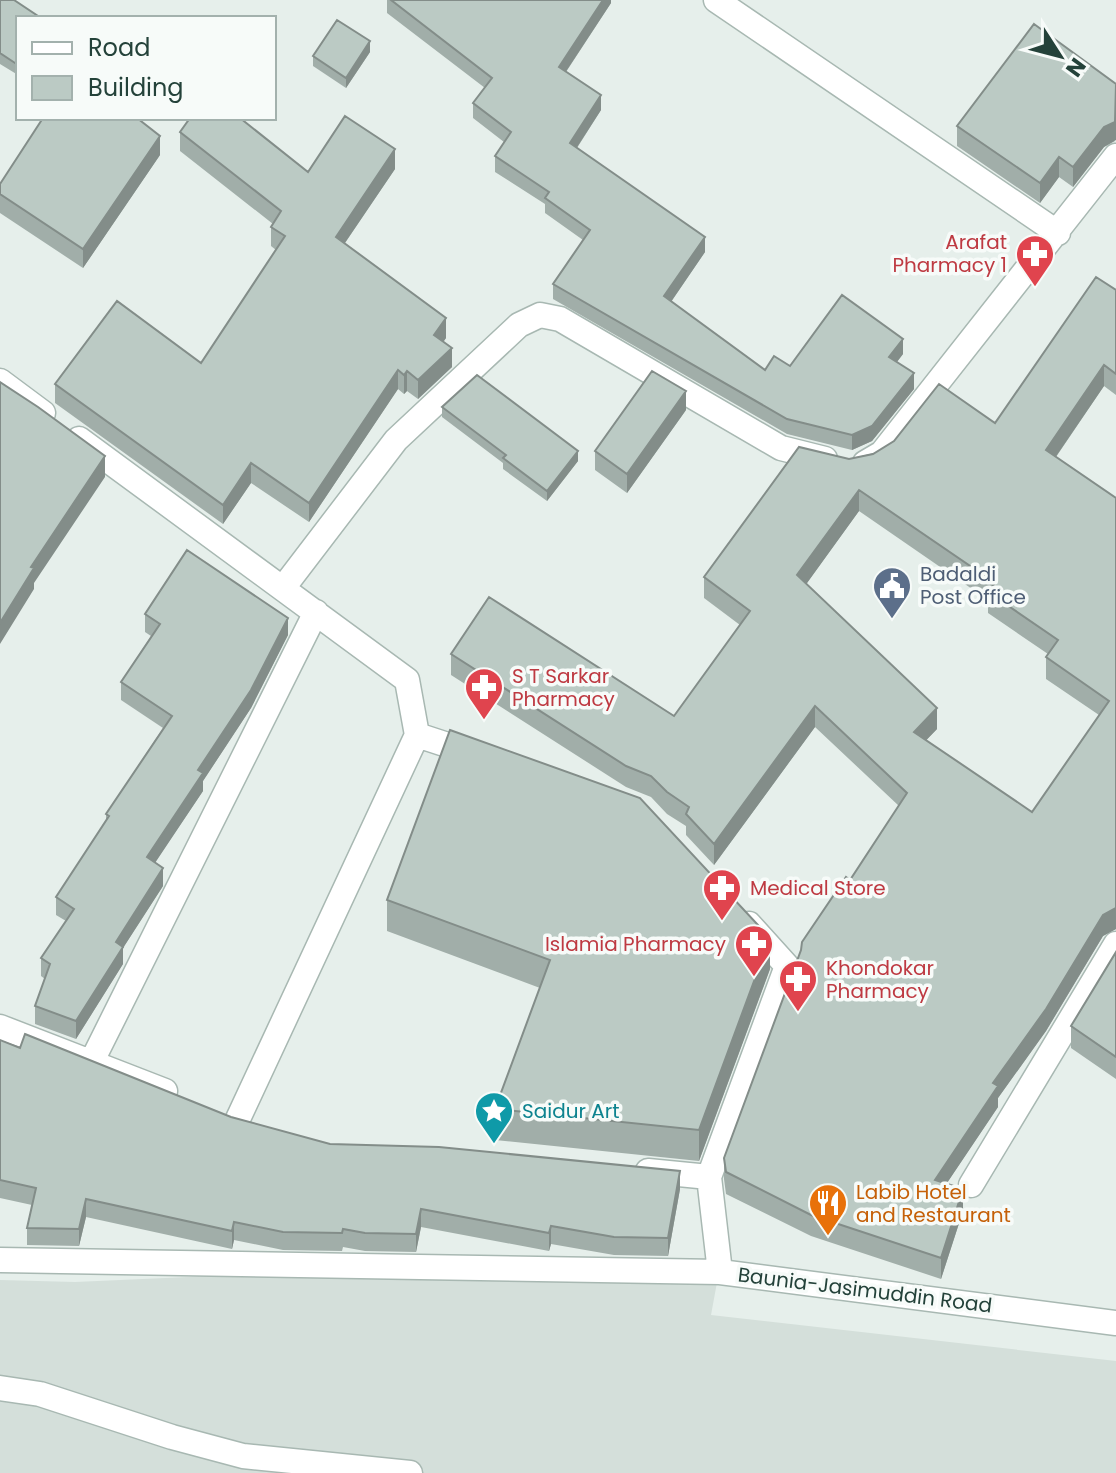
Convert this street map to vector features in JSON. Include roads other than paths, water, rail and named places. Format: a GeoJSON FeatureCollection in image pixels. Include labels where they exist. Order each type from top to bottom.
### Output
{"type":"FeatureCollection","features":[{"type":"Feature","properties":{"kind":"street"},"geometry":{"type":"LineString","coordinates":[[716,0],[1058,233]]}},
{"type":"Feature","properties":{"kind":"street"},"geometry":{"type":"LineString","coordinates":[[283,588],[396,440],[519,325],[540,315],[560,319],[781,448],[852,466],[866,462],[882,453],[1116,156]]}},
{"type":"Feature","properties":{"kind":"street"},"geometry":{"type":"LineString","coordinates":[[0,381],[407,680],[417,735],[230,1118],[265,1128]]}},
{"type":"Feature","properties":{"kind":"street"},"geometry":{"type":"LineString","coordinates":[[92,1061],[316,612]]}},
{"type":"Feature","properties":{"kind":"street"},"geometry":{"type":"LineString","coordinates":[[417,735],[491,760]]}},
{"type":"Feature","properties":{"kind":"street"},"geometry":{"type":"LineString","coordinates":[[630,1169],[709,1177],[787,966],[735,909]]}},
{"type":"Feature","properties":{"kind":"street"},"geometry":{"type":"LineString","coordinates":[[971,1185],[1116,944]]}},
{"type":"Feature","properties":{"kind":"street"},"geometry":{"type":"LineString","coordinates":[[0,1027],[194,1103]]}},
{"type":"Feature","properties":{"kind":"street","name":"Baunia-Jasimuddin Road"},"geometry":{"type":"LineString","coordinates":[[709,1177],[720,1272],[1116,1323]]}},
{"type":"Feature","properties":{"kind":"street"},"geometry":{"type":"LineString","coordinates":[[0,1260],[720,1272]]}},
{"type":"Feature","properties":{"kind":"street"},"geometry":{"type":"LineString","coordinates":[[0,1388],[40,1394],[172,1437],[243,1456],[410,1473]]}},
{"type":"Feature","properties":{"kind":"place","name":"Arafat Pharmacy 1"},"geometry":{"type":"Point","coordinates":[1035,288]}},
{"type":"Feature","properties":{"kind":"place","name":"Badaldi Post Office"},"geometry":{"type":"Point","coordinates":[892,620]}},
{"type":"Feature","properties":{"kind":"place","name":"S T Sarkar Pharmacy"},"geometry":{"type":"Point","coordinates":[484,721]}},
{"type":"Feature","properties":{"kind":"place","name":"Medical Store"},"geometry":{"type":"Point","coordinates":[722,922]}},
{"type":"Feature","properties":{"kind":"place","name":"Islamia Pharmacy"},"geometry":{"type":"Point","coordinates":[754,978]}},
{"type":"Feature","properties":{"kind":"place","name":"Khondokar Pharmacy"},"geometry":{"type":"Point","coordinates":[798,1013]}},
{"type":"Feature","properties":{"kind":"place","name":"Saidur Art"},"geometry":{"type":"Point","coordinates":[494,1145]}},
{"type":"Feature","properties":{"kind":"place","name":"Labib Hotel and Restaurant"},"geometry":{"type":"Point","coordinates":[828,1237]}}]}
